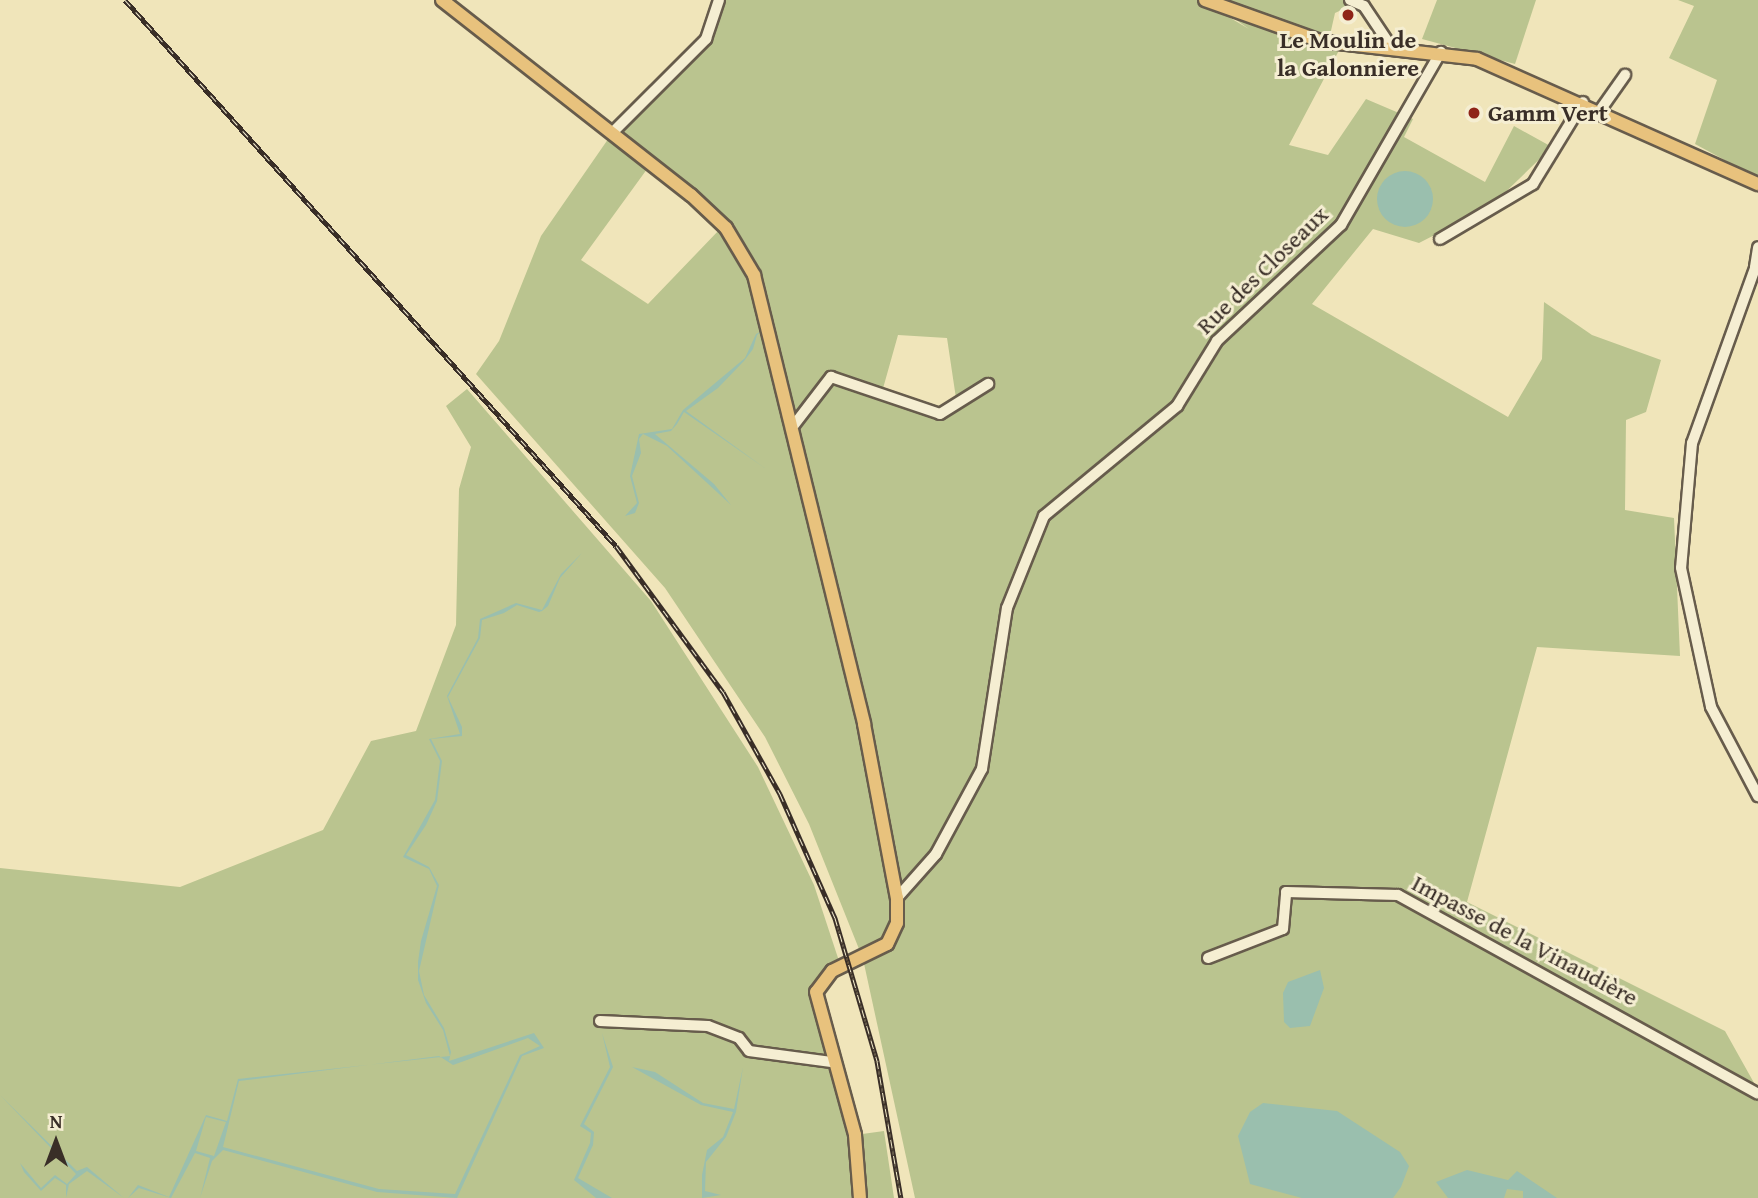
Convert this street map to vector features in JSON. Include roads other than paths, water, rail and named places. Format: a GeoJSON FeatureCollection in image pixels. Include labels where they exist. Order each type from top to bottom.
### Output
{"type":"FeatureCollection","features":[{"type":"Feature","properties":{"kind":"main road"},"geometry":{"type":"LineString","coordinates":[[442,0],[614,132],[726,228],[754,275],[770,326],[794,425],[897,898],[892,936],[880,951],[826,975],[816,992],[831,1062],[855,1135],[860,1198]]}},
{"type":"Feature","properties":{"kind":"main road"},"geometry":{"type":"LineString","coordinates":[[1205,0],[1295,35],[1441,52],[1522,74],[1758,184]]}},
{"type":"Feature","properties":{"kind":"street"},"geometry":{"type":"LineString","coordinates":[[614,132],[706,39],[719,0]]}},
{"type":"Feature","properties":{"kind":"street"},"geometry":{"type":"LineString","coordinates":[[1350,0],[1364,6],[1392,48]]}},
{"type":"Feature","properties":{"kind":"street","name":"Rue des Closeaux"},"geometry":{"type":"LineString","coordinates":[[897,898],[936,854],[982,769],[1007,608],[1044,516],[1177,406],[1217,341],[1341,225],[1441,52]]}},
{"type":"Feature","properties":{"kind":"street"},"geometry":{"type":"LineString","coordinates":[[1601,109],[1625,75]]}},
{"type":"Feature","properties":{"kind":"street"},"geometry":{"type":"LineString","coordinates":[[1440,239],[1533,184],[1583,102]]}},
{"type":"Feature","properties":{"kind":"street"},"geometry":{"type":"LineString","coordinates":[[1758,247],[1756,264],[1692,443],[1681,568],[1711,707],[1758,796]]}},
{"type":"Feature","properties":{"kind":"street"},"geometry":{"type":"LineString","coordinates":[[794,425],[831,377],[940,414],[988,384]]}},
{"type":"Feature","properties":{"kind":"street","name":"Impasse de la Vinaudière"},"geometry":{"type":"LineString","coordinates":[[1208,958],[1283,929],[1286,892],[1398,895],[1758,1094]]}},
{"type":"Feature","properties":{"kind":"street"},"geometry":{"type":"LineString","coordinates":[[600,1021],[708,1026],[739,1038],[749,1051],[831,1062]]}},
{"type":"Feature","properties":{"kind":"railway"},"geometry":{"type":"LineString","coordinates":[[125,0],[616,546],[723,692],[780,794],[835,918],[877,1061],[901,1198]]}},
{"type":"Feature","properties":{"kind":"place","name":"Le Moulin de la Galonniere"},"geometry":{"type":"Point","coordinates":[1348,15]}},
{"type":"Feature","properties":{"kind":"place","name":"Gamm Vert"},"geometry":{"type":"Point","coordinates":[1474,113]}}]}
